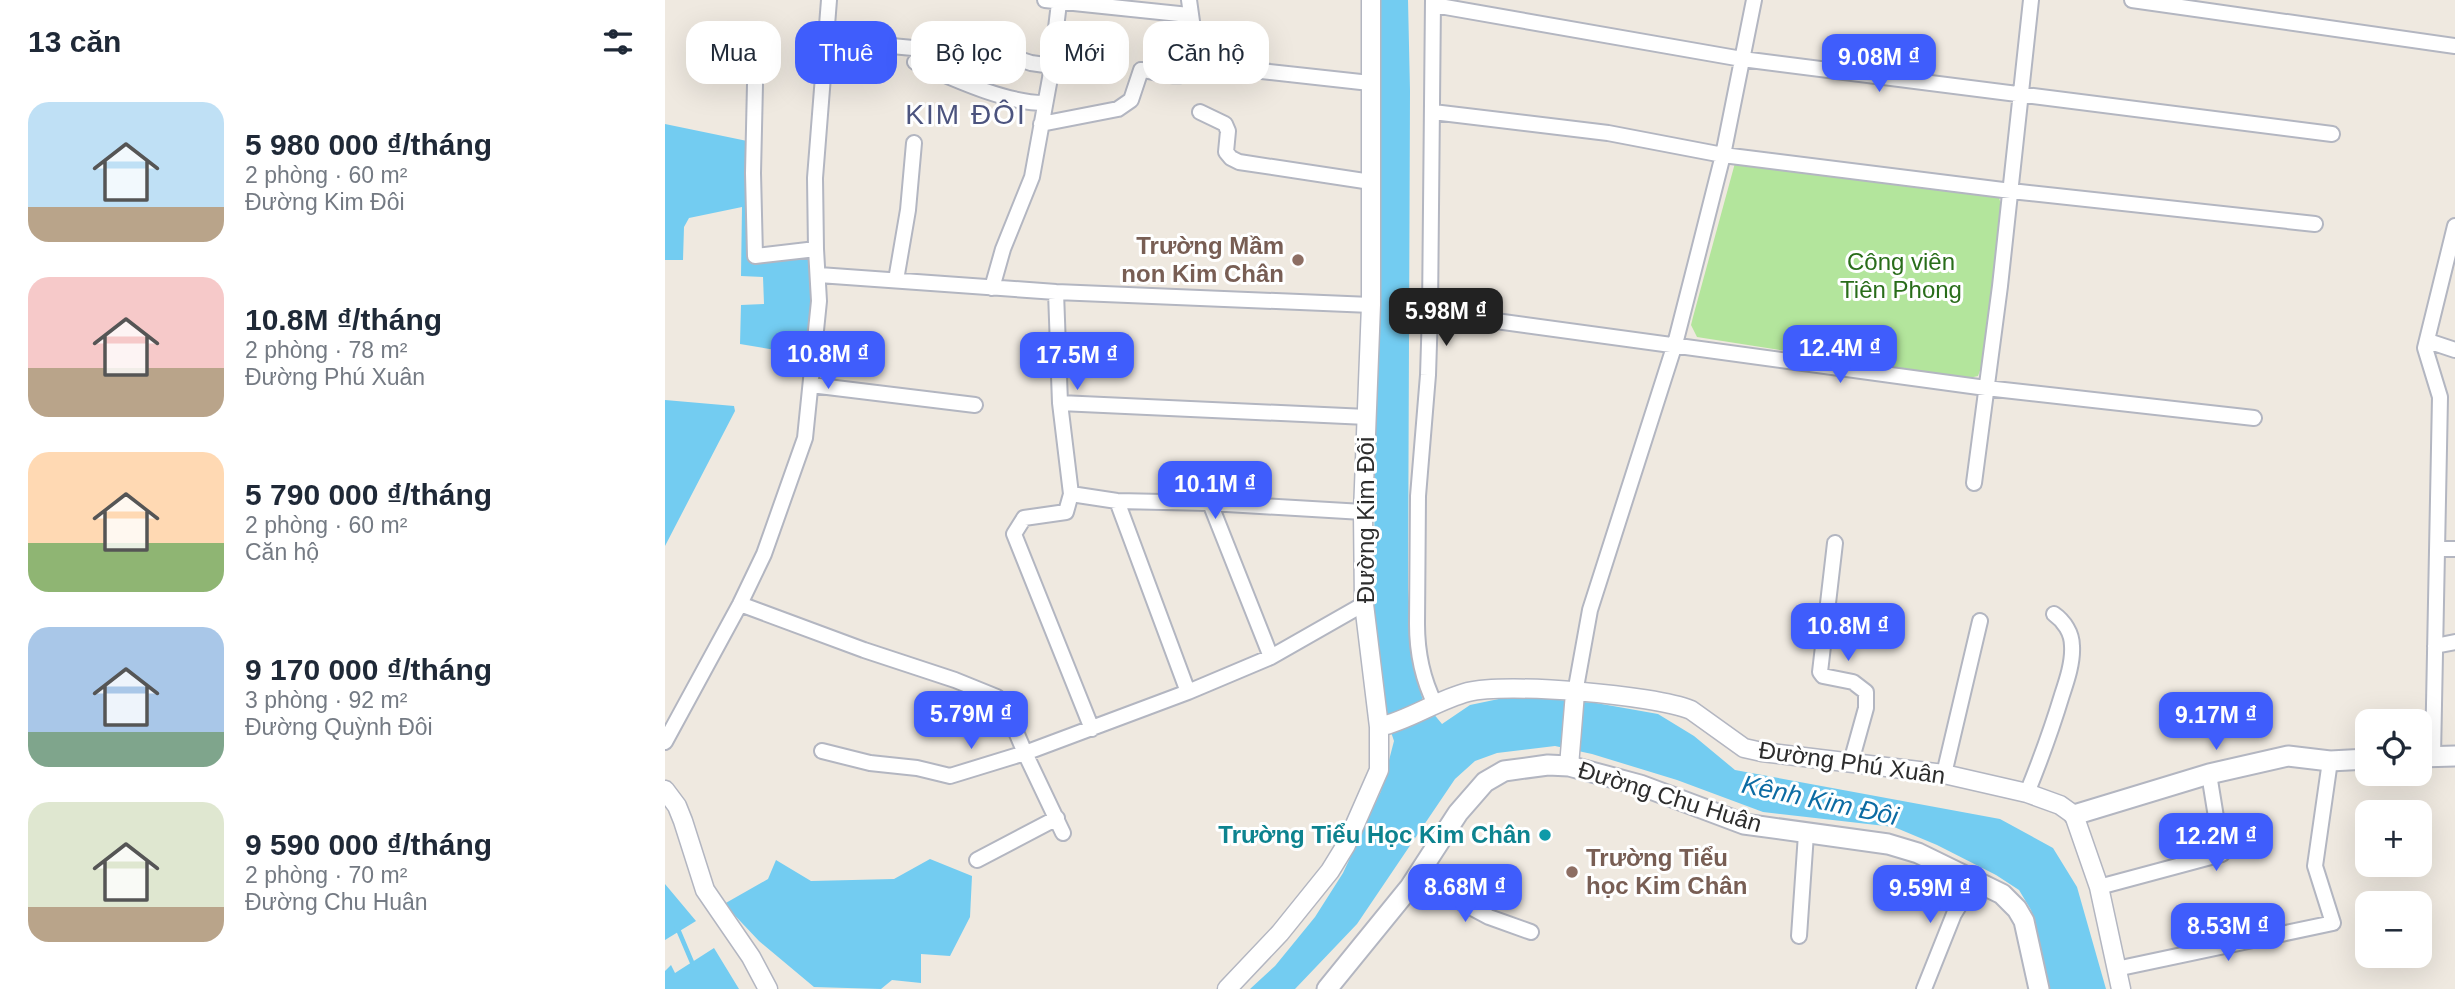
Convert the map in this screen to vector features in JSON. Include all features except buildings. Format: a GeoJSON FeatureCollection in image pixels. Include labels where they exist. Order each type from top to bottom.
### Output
{"type":"FeatureCollection","features":[{"type":"Feature","properties":{"kind":"main road"},"geometry":{"type":"LineString","coordinates":[[2074,814],[2209,774],[2288,756],[2330,761],[2355,760]]}},
{"type":"Feature","properties":{"kind":"main road"},"geometry":{"type":"LineString","coordinates":[[2432,757],[2455,756]]}},
{"type":"Feature","properties":{"kind":"main road","name":"Đường Chu Huân"},"geometry":{"type":"LineString","coordinates":[[1327,989],[1416,878],[1458,813],[1485,782],[1504,771],[1548,765],[1569,766],[1640,785],[1744,824],[1888,844],[1918,853],[2002,894],[2017,909],[2024,921],[2039,989]]}},
{"type":"Feature","properties":{"kind":"street"},"geometry":{"type":"LineString","coordinates":[[827,21],[829,0]]}},
{"type":"Feature","properties":{"kind":"street","name":"Đường Kim Đôi"},"geometry":{"type":"LineString","coordinates":[[1227,989],[1296,915],[1330,871],[1346,845],[1379,769],[1384,726],[1364,604],[1363,512],[1371,305],[1371,0]]}},
{"type":"Feature","properties":{"kind":"street"},"geometry":{"type":"LineString","coordinates":[[1569,766],[1575,693],[1590,610],[1675,344],[1723,155],[1753,0]]}},
{"type":"Feature","properties":{"kind":"street"},"geometry":{"type":"LineString","coordinates":[[1974,483],[2011,191],[2031,0]]}},
{"type":"Feature","properties":{"kind":"street"},"geometry":{"type":"LineString","coordinates":[[2132,0],[2455,46]]}},
{"type":"Feature","properties":{"kind":"street"},"geometry":{"type":"LineString","coordinates":[[1052,21],[1052,1],[1189,7]]}},
{"type":"Feature","properties":{"kind":"street"},"geometry":{"type":"LineString","coordinates":[[1435,704],[1426,686],[1417,638],[1418,496],[1428,375],[1430,312],[1433,3],[1742,59],[2332,134]]}},
{"type":"Feature","properties":{"kind":"street"},"geometry":{"type":"LineString","coordinates":[[897,51],[914,55],[952,78],[1011,99],[1044,103]]}},
{"type":"Feature","properties":{"kind":"street"},"geometry":{"type":"LineString","coordinates":[[1041,124],[1118,109],[1131,100],[1143,70]]}},
{"type":"Feature","properties":{"kind":"street"},"geometry":{"type":"LineString","coordinates":[[1269,72],[1370,83]]}},
{"type":"Feature","properties":{"kind":"street"},"geometry":{"type":"LineString","coordinates":[[755,84],[755,256],[816,249]]}},
{"type":"Feature","properties":{"kind":"street"},"geometry":{"type":"LineString","coordinates":[[665,742],[764,554],[805,439],[820,301],[815,178],[822,84]]}},
{"type":"Feature","properties":{"kind":"street"},"geometry":{"type":"LineString","coordinates":[[992,288],[1003,249],[1032,177],[1048,84]]}},
{"type":"Feature","properties":{"kind":"street"},"geometry":{"type":"LineString","coordinates":[[1200,112],[1225,124],[1228,131],[1226,152],[1239,162],[1371,182]]}},
{"type":"Feature","properties":{"kind":"street"},"geometry":{"type":"LineString","coordinates":[[1433,112],[1608,133],[1723,155],[2011,191],[2315,224]]}},
{"type":"Feature","properties":{"kind":"street"},"geometry":{"type":"LineString","coordinates":[[896,280],[908,210],[914,143]]}},
{"type":"Feature","properties":{"kind":"street"},"geometry":{"type":"LineString","coordinates":[[2430,709],[2435,646],[2440,397],[2425,348],[2455,226]]}},
{"type":"Feature","properties":{"kind":"street"},"geometry":{"type":"LineString","coordinates":[[819,275],[1055,292],[1371,305]]}},
{"type":"Feature","properties":{"kind":"street"},"geometry":{"type":"LineString","coordinates":[[1055,292],[1060,403],[1070,494],[1066,512],[1024,518],[1014,534],[1092,729]]}},
{"type":"Feature","properties":{"kind":"street"},"geometry":{"type":"LineString","coordinates":[[1430,312],[1986,388],[2254,418]]}},
{"type":"Feature","properties":{"kind":"street"},"geometry":{"type":"LineString","coordinates":[[2428,341],[2455,350]]}},
{"type":"Feature","properties":{"kind":"street"},"geometry":{"type":"LineString","coordinates":[[811,385],[975,405]]}},
{"type":"Feature","properties":{"kind":"street"},"geometry":{"type":"LineString","coordinates":[[1060,403],[1367,417]]}},
{"type":"Feature","properties":{"kind":"street"},"geometry":{"type":"LineString","coordinates":[[1070,494],[1117,501],[1210,503],[1363,512]]}},
{"type":"Feature","properties":{"kind":"street"},"geometry":{"type":"LineString","coordinates":[[1117,501],[1188,692]]}},
{"type":"Feature","properties":{"kind":"street"},"geometry":{"type":"LineString","coordinates":[[1210,503],[1271,657]]}},
{"type":"Feature","properties":{"kind":"street"},"geometry":{"type":"LineString","coordinates":[[1835,543],[1820,672],[1823,677],[1853,682],[1866,692],[1867,708],[1851,762]]}},
{"type":"Feature","properties":{"kind":"street"},"geometry":{"type":"LineString","coordinates":[[2437,549],[2455,549]]}},
{"type":"Feature","properties":{"kind":"street"},"geometry":{"type":"LineString","coordinates":[[740,604],[997,697],[1011,720],[1063,832]]}},
{"type":"Feature","properties":{"kind":"street"},"geometry":{"type":"LineString","coordinates":[[822,751],[870,763],[917,768],[950,776],[1025,753],[1188,692],[1271,657],[1364,604]]}},
{"type":"Feature","properties":{"kind":"street"},"geometry":{"type":"LineString","coordinates":[[2027,793],[2051,733],[2069,673],[2073,647],[2065,625],[2054,614]]}},
{"type":"Feature","properties":{"kind":"street"},"geometry":{"type":"LineString","coordinates":[[1944,774],[1980,621]]}},
{"type":"Feature","properties":{"kind":"street"},"geometry":{"type":"LineString","coordinates":[[2435,646],[2455,642]]}},
{"type":"Feature","properties":{"kind":"street","name":"Đường Phú Xuân"},"geometry":{"type":"LineString","coordinates":[[1384,726],[1470,691],[1513,689],[1633,698],[1681,706],[1700,716],[1744,748],[1944,774],[2027,793],[2060,805],[2074,814]]}},
{"type":"Feature","properties":{"kind":"street"},"geometry":{"type":"LineString","coordinates":[[2116,969],[2333,923],[2315,866],[2330,761]]}},
{"type":"Feature","properties":{"kind":"street"},"geometry":{"type":"LineString","coordinates":[[2099,887],[2222,854],[2209,774]]}},
{"type":"Feature","properties":{"kind":"street"},"geometry":{"type":"LineString","coordinates":[[665,790],[680,812],[705,890],[751,957],[768,989]]}},
{"type":"Feature","properties":{"kind":"street"},"geometry":{"type":"LineString","coordinates":[[2074,814],[2099,887],[2121,989]]}},
{"type":"Feature","properties":{"kind":"street"},"geometry":{"type":"LineString","coordinates":[[977,860],[1057,818]]}},
{"type":"Feature","properties":{"kind":"street"},"geometry":{"type":"LineString","coordinates":[[1799,936],[1806,834]]}},
{"type":"Feature","properties":{"kind":"street"},"geometry":{"type":"LineString","coordinates":[[1416,878],[1489,917],[1531,932]]}},
{"type":"Feature","properties":{"kind":"street"},"geometry":{"type":"LineString","coordinates":[[1924,989],[1954,914],[1975,880]]}},
{"type":"Feature","properties":{"kind":"green space","name":"Công viên Tiên Phong"},"geometry":{"type":"Polygon","coordinates":[[[1735,163],[1993,195],[1999,198],[2003,210],[1984,360],[1978,376],[1965,379],[1697,337],[1691,325],[1735,163]]]}},
{"type":"Feature","properties":{"kind":"water","name":"Kênh Kim Đôi"},"geometry":{"type":"Polygon","coordinates":[[[1377,0],[1408,0],[1408,589],[1414,665],[1423,701],[1442,724],[1470,705],[1513,696],[1596,703],[1658,714],[1694,736],[1735,770],[2000,819],[2053,848],[2077,887],[2106,989],[2050,989],[2031,910],[2019,890],[1937,845],[1894,827],[1763,812],[1677,780],[1592,754],[1555,746],[1497,753],[1475,761],[1455,779],[1357,924],[1295,989],[1250,989],[1275,966],[1315,917],[1343,873],[1381,791],[1394,741],[1383,708],[1374,609],[1377,0]]]}},
{"type":"Feature","properties":{"kind":"water"},"geometry":{"type":"Polygon","coordinates":[[[665,124],[752,142],[755,248],[810,242],[812,300],[805,355],[740,344],[741,305],[764,304],[763,277],[741,276],[742,207],[689,218],[684,227],[683,260],[665,260],[665,124]]]}},
{"type":"Feature","properties":{"kind":"water"},"geometry":{"type":"Polygon","coordinates":[[[665,400],[734,406],[735,411],[665,546],[665,400]]]}},
{"type":"Feature","properties":{"kind":"water"},"geometry":{"type":"Polygon","coordinates":[[[930,859],[972,876],[970,917],[950,956],[921,954],[921,983],[892,980],[881,989],[814,987],[759,941],[724,904],[768,879],[776,860],[811,881],[894,879],[930,859]]]}},
{"type":"Feature","properties":{"kind":"water"},"geometry":{"type":"Polygon","coordinates":[[[665,884],[696,921],[665,940],[665,884]]]}},
{"type":"Feature","properties":{"kind":"water"},"geometry":{"type":"Polygon","coordinates":[[[714,948],[739,989],[665,989],[665,971],[671,965],[675,973],[714,948]]]}},
{"type":"Feature","properties":{"kind":"waterway"},"geometry":{"type":"LineString","coordinates":[[677,927],[694,967]]}},
{"type":"Feature","properties":{"kind":"place","name":"Trường Mầm non Kim Chân"},"geometry":{"type":"Point","coordinates":[1298,260]}},
{"type":"Feature","properties":{"kind":"place","name":"Trường Tiểu Học Kim Chân"},"geometry":{"type":"Point","coordinates":[1545,835]}},
{"type":"Feature","properties":{"kind":"place","name":"Trường Tiểu học Kim Chân"},"geometry":{"type":"Point","coordinates":[1572,872]}},
{"type":"Feature","properties":{"kind":"district","name":"KIM ĐÔI"},"geometry":{"type":"Point","coordinates":[966,114]}}]}
